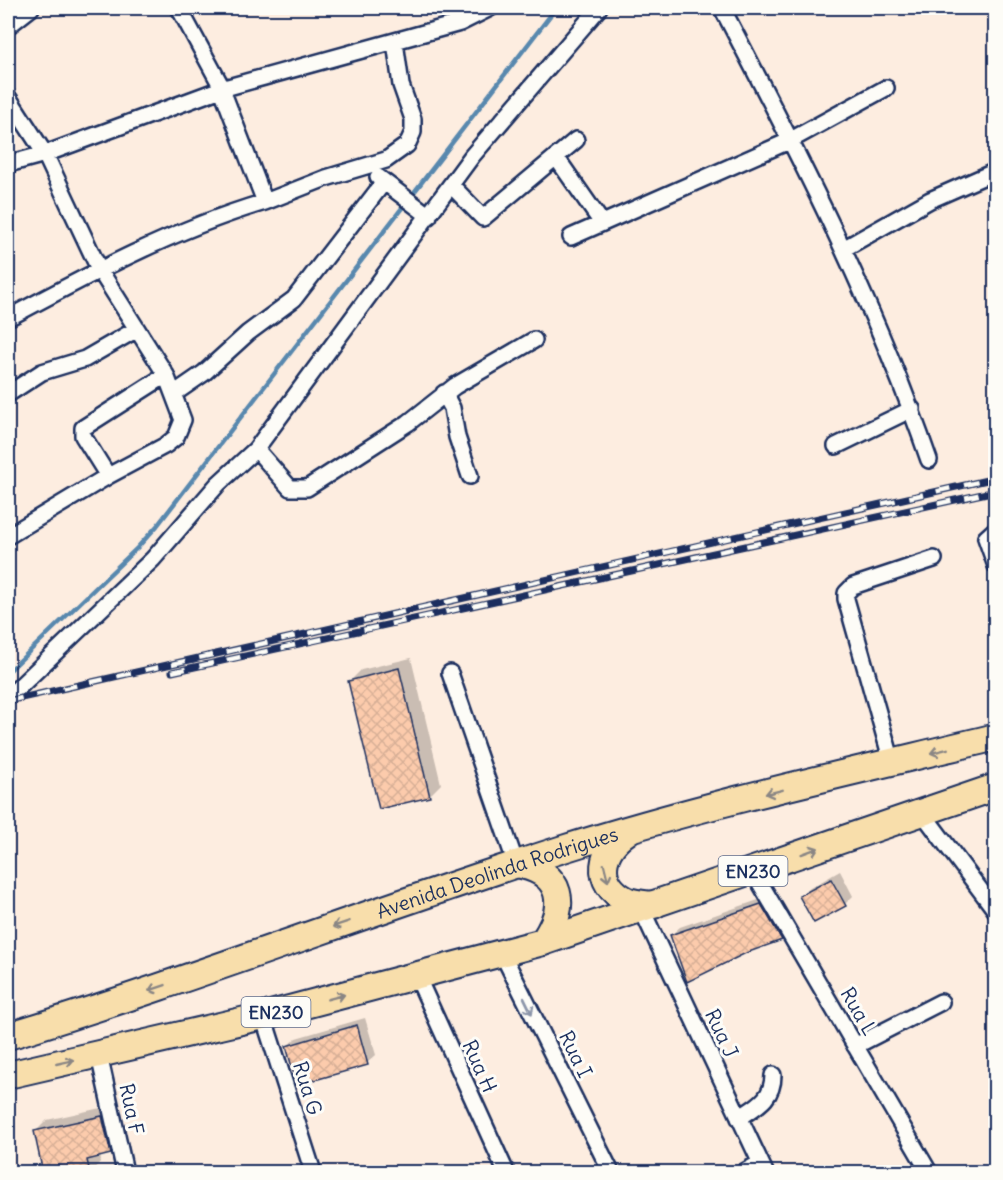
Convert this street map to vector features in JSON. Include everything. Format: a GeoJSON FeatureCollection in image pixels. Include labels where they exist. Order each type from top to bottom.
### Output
{"type":"FeatureCollection","features":[{"type":"Feature","properties":{"kind":"highway","name":"Avenida Deolinda Rodrigues"},"geometry":{"type":"LineString","coordinates":[[8,1036],[185,978],[516,864],[633,828],[996,737]]}},
{"type":"Feature","properties":{"kind":"highway","name":"EN230"},"geometry":{"type":"LineString","coordinates":[[8,1075],[263,1016],[543,942],[649,908],[921,811],[996,787]]}},
{"type":"Feature","properties":{"kind":"highway"},"geometry":{"type":"LineString","coordinates":[[633,828],[618,838],[606,852],[604,862],[606,877],[612,890],[628,901],[649,908]]}},
{"type":"Feature","properties":{"kind":"highway"},"geometry":{"type":"LineString","coordinates":[[516,864],[535,867],[546,875],[554,887],[559,903],[557,918],[543,942]]}},
{"type":"Feature","properties":{"kind":"street"},"geometry":{"type":"LineString","coordinates":[[8,26],[31,8]]}},
{"type":"Feature","properties":{"kind":"street"},"geometry":{"type":"LineString","coordinates":[[179,8],[221,89],[265,202]]}},
{"type":"Feature","properties":{"kind":"street"},"geometry":{"type":"LineString","coordinates":[[451,8],[460,23]]}},
{"type":"Feature","properties":{"kind":"street"},"geometry":{"type":"LineString","coordinates":[[8,164],[45,154],[221,89],[460,23],[490,8]]}},
{"type":"Feature","properties":{"kind":"street"},"geometry":{"type":"LineString","coordinates":[[15,691],[153,559],[218,484],[256,450],[424,213],[451,185],[471,156],[598,8]]}},
{"type":"Feature","properties":{"kind":"street"},"geometry":{"type":"LineString","coordinates":[[722,8],[845,248],[912,409],[929,460]]}},
{"type":"Feature","properties":{"kind":"street"},"geometry":{"type":"LineString","coordinates":[[8,318],[99,269],[235,211],[326,178],[366,167],[397,154],[407,145],[413,132],[413,119],[401,85],[395,42]]}},
{"type":"Feature","properties":{"kind":"street"},"geometry":{"type":"LineString","coordinates":[[571,237],[789,141],[886,88]]}},
{"type":"Feature","properties":{"kind":"street"},"geometry":{"type":"LineString","coordinates":[[8,97],[45,154],[99,269],[166,375],[175,393],[183,420],[176,437],[166,445],[108,476],[8,536]]}},
{"type":"Feature","properties":{"kind":"street"},"geometry":{"type":"LineString","coordinates":[[451,185],[483,218],[576,140]]}},
{"type":"Feature","properties":{"kind":"street"},"geometry":{"type":"LineString","coordinates":[[556,157],[602,223]]}},
{"type":"Feature","properties":{"kind":"street"},"geometry":{"type":"LineString","coordinates":[[366,167],[424,213]]}},
{"type":"Feature","properties":{"kind":"street"},"geometry":{"type":"LineString","coordinates":[[845,248],[930,200],[996,171]]}},
{"type":"Feature","properties":{"kind":"street"},"geometry":{"type":"LineString","coordinates":[[175,393],[204,373],[248,333],[294,299],[388,186]]}},
{"type":"Feature","properties":{"kind":"street"},"geometry":{"type":"LineString","coordinates":[[8,394],[42,372],[85,360],[136,329]]}},
{"type":"Feature","properties":{"kind":"street"},"geometry":{"type":"LineString","coordinates":[[256,450],[290,488],[307,488],[408,423],[444,393],[534,340]]}},
{"type":"Feature","properties":{"kind":"street"},"geometry":{"type":"LineString","coordinates":[[108,476],[83,436],[83,428],[166,375]]}},
{"type":"Feature","properties":{"kind":"street"},"geometry":{"type":"LineString","coordinates":[[444,393],[452,408],[457,437],[470,476]]}},
{"type":"Feature","properties":{"kind":"street"},"geometry":{"type":"LineString","coordinates":[[836,446],[912,409]]}},
{"type":"Feature","properties":{"kind":"street"},"geometry":{"type":"LineString","coordinates":[[996,528],[986,538],[996,566]]}},
{"type":"Feature","properties":{"kind":"street"},"geometry":{"type":"LineString","coordinates":[[892,762],[846,593],[853,586],[934,559]]}},
{"type":"Feature","properties":{"kind":"street"},"geometry":{"type":"LineString","coordinates":[[450,673],[516,864]]}},
{"type":"Feature","properties":{"kind":"street"},"geometry":{"type":"LineString","coordinates":[[921,811],[996,911]]}},
{"type":"Feature","properties":{"kind":"street","name":"Rua L"},"geometry":{"type":"LineString","coordinates":[[753,871],[929,1173]]}},
{"type":"Feature","properties":{"kind":"street","name":"Rua J"},"geometry":{"type":"LineString","coordinates":[[649,908],[739,1118],[763,1168]]}},
{"type":"Feature","properties":{"kind":"street","name":"Rua I"},"geometry":{"type":"LineString","coordinates":[[502,953],[611,1173]]}},
{"type":"Feature","properties":{"kind":"street","name":"Rua H"},"geometry":{"type":"LineString","coordinates":[[417,976],[506,1173]]}},
{"type":"Feature","properties":{"kind":"street"},"geometry":{"type":"LineString","coordinates":[[855,1046],[941,1002]]}},
{"type":"Feature","properties":{"kind":"street","name":"Rua G"},"geometry":{"type":"LineString","coordinates":[[263,1016],[313,1173]]}},
{"type":"Feature","properties":{"kind":"street","name":"Rua F"},"geometry":{"type":"LineString","coordinates":[[99,1055],[125,1173]]}},
{"type":"Feature","properties":{"kind":"street"},"geometry":{"type":"LineString","coordinates":[[739,1118],[766,1100],[773,1085],[773,1075]]}},
{"type":"Feature","properties":{"kind":"street"},"geometry":{"type":"LineString","coordinates":[[744,1173],[763,1168]]}},
{"type":"Feature","properties":{"kind":"building"},"geometry":{"type":"Polygon","coordinates":[[[399,668],[430,797],[379,809],[348,681],[399,668]]]}},
{"type":"Feature","properties":{"kind":"building"},"geometry":{"type":"Polygon","coordinates":[[[831,879],[846,906],[814,923],[799,896],[831,879]]]}},
{"type":"Feature","properties":{"kind":"building"},"geometry":{"type":"Polygon","coordinates":[[[761,904],[782,940],[746,953],[687,982],[670,935],[761,904]]]}},
{"type":"Feature","properties":{"kind":"building"},"geometry":{"type":"Polygon","coordinates":[[[357,1025],[368,1065],[297,1085],[286,1046],[357,1025]]]}},
{"type":"Feature","properties":{"kind":"building"},"geometry":{"type":"Polygon","coordinates":[[[102,1116],[111,1154],[87,1160],[90,1173],[43,1173],[34,1131],[102,1116]]]}},
{"type":"Feature","properties":{"kind":"waterway"},"geometry":{"type":"LineString","coordinates":[[8,672],[157,526],[556,8]]}},
{"type":"Feature","properties":{"kind":"railway"},"geometry":{"type":"LineString","coordinates":[[8,701],[996,478]]}},
{"type":"Feature","properties":{"kind":"railway"},"geometry":{"type":"LineString","coordinates":[[172,672],[996,491]]}}]}
